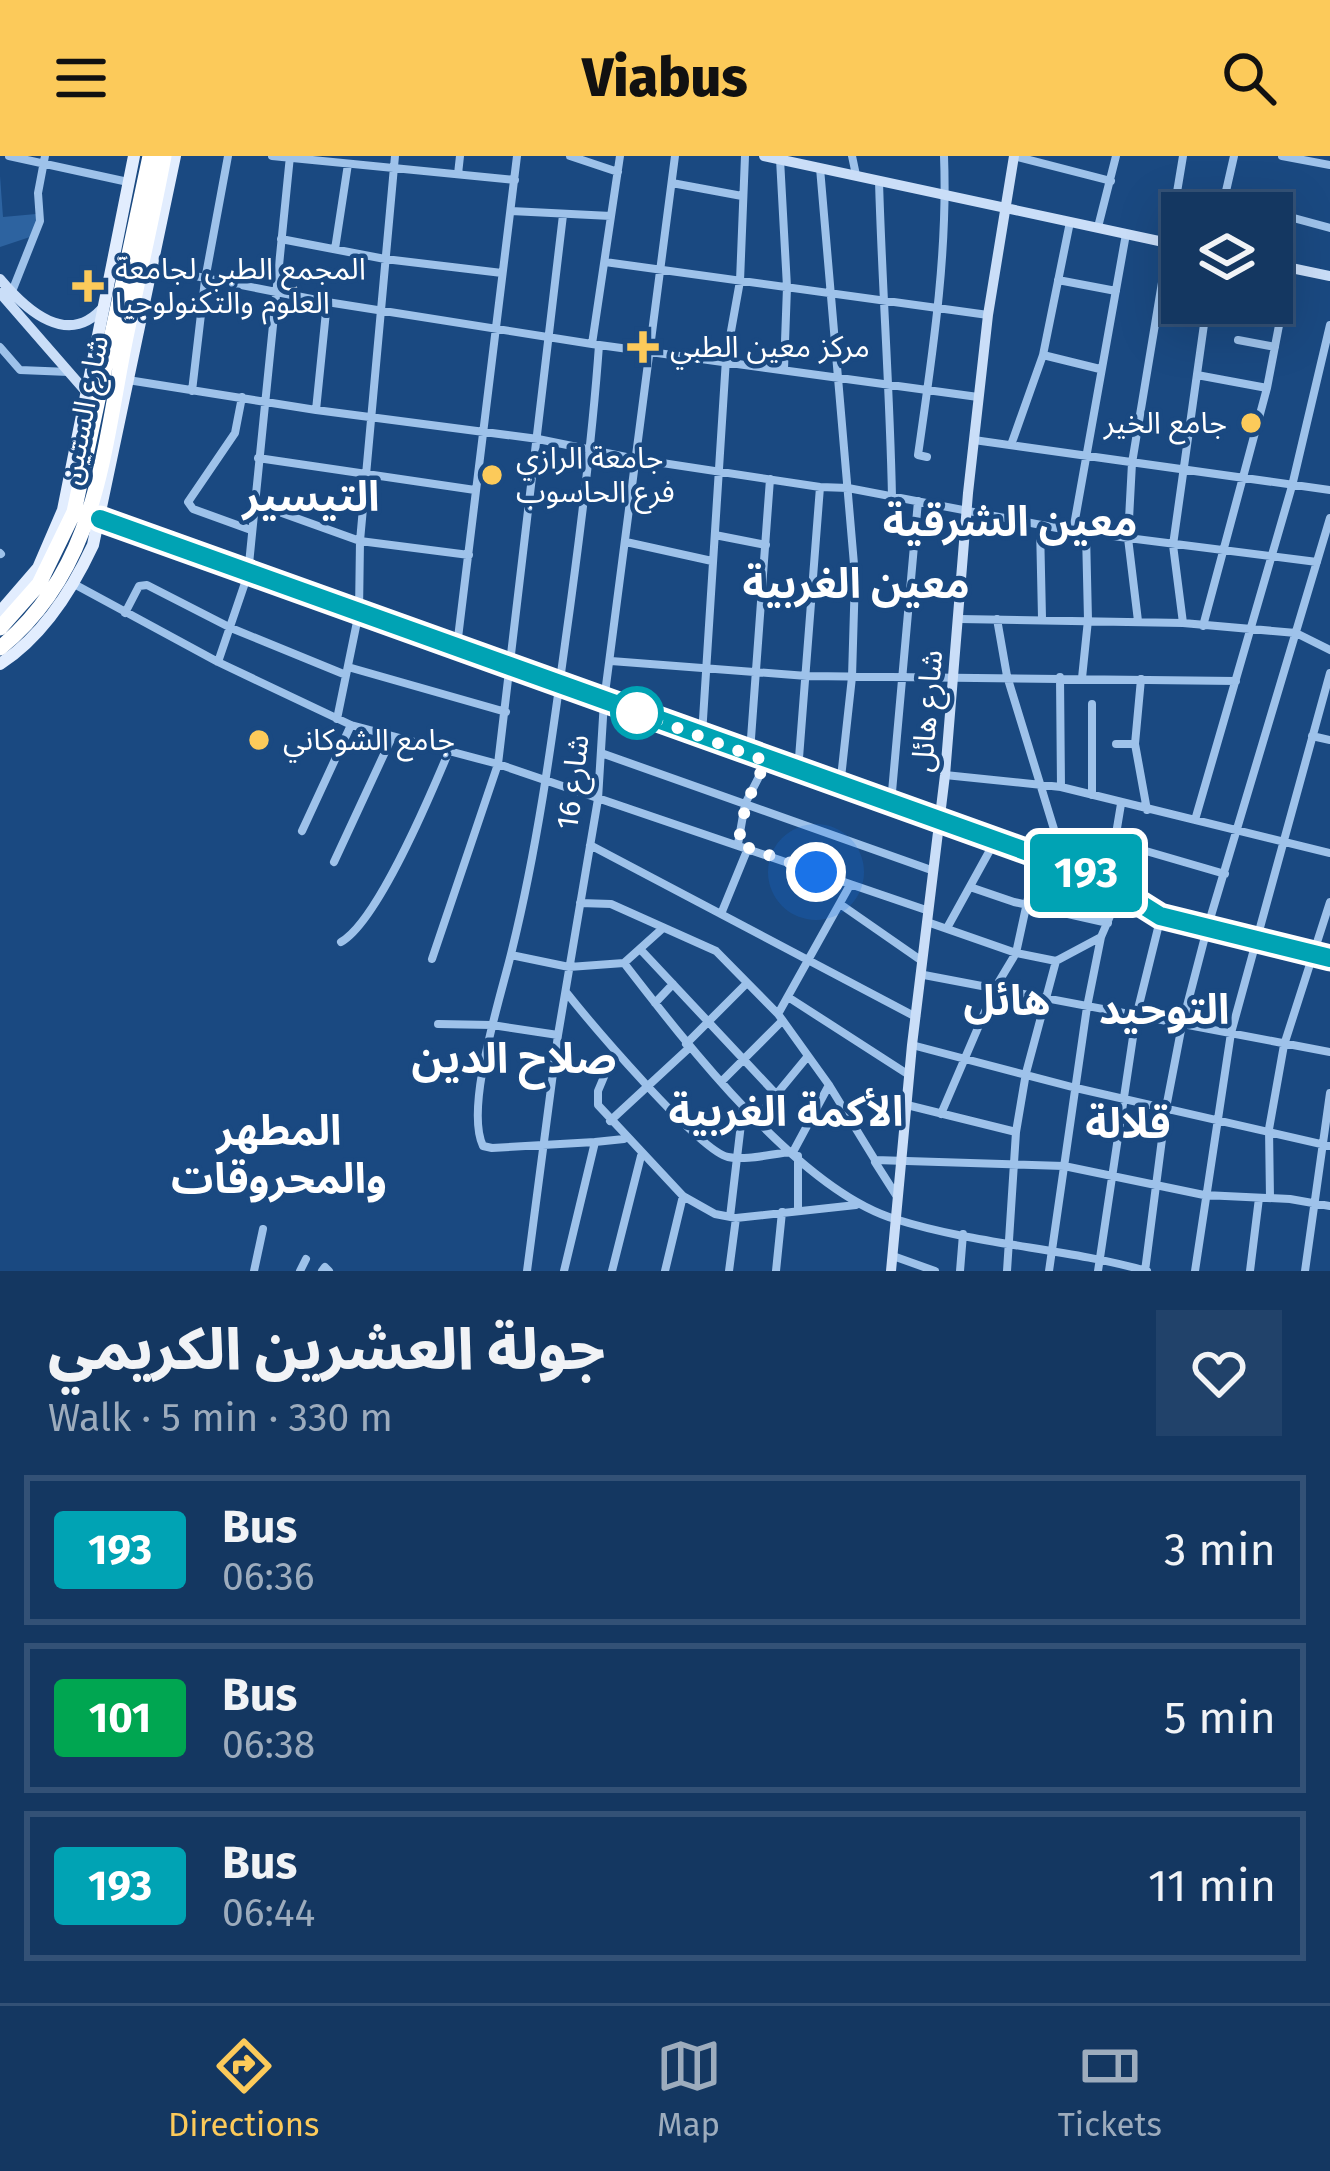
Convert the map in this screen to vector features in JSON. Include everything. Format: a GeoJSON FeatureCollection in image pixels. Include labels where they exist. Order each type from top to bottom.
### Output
{"type":"FeatureCollection","features":[{"type":"Feature","properties":{"kind":"highway","name":"شارع الستين"},"geometry":{"type":"LineString","coordinates":[[0,628],[55,559],[82,485],[93,395],[150,156]]}},
{"type":"Feature","properties":{"kind":"highway","name":"شارع الستين"},"geometry":{"type":"LineString","coordinates":[[0,648],[38,612],[64,577],[90,517],[110,442],[164,156]]}},
{"type":"Feature","properties":{"kind":"main road","name":"شارع الستين"},"geometry":{"type":"LineString","coordinates":[[0,612],[38,568],[63,510],[93,395],[134,156]]}},
{"type":"Feature","properties":{"kind":"main road","name":"شارع الستين"},"geometry":{"type":"LineString","coordinates":[[0,664],[46,622],[74,584],[100,519],[110,442],[154,268],[176,156]]}},
{"type":"Feature","properties":{"kind":"street"},"geometry":{"type":"LineString","coordinates":[[10,156],[128,182]]}},
{"type":"Feature","properties":{"kind":"street"},"geometry":{"type":"LineString","coordinates":[[191,392],[228,156]]}},
{"type":"Feature","properties":{"kind":"street"},"geometry":{"type":"LineString","coordinates":[[272,156],[515,180]]}},
{"type":"Feature","properties":{"kind":"street"},"geometry":{"type":"LineString","coordinates":[[337,719],[359,612],[360,541],[395,156]]}},
{"type":"Feature","properties":{"kind":"street"},"geometry":{"type":"LineString","coordinates":[[458,174],[460,156]]}},
{"type":"Feature","properties":{"kind":"street"},"geometry":{"type":"LineString","coordinates":[[458,646],[517,156]]}},
{"type":"Feature","properties":{"kind":"street"},"geometry":{"type":"LineString","coordinates":[[570,156],[618,172]]}},
{"type":"Feature","properties":{"kind":"street"},"geometry":{"type":"LineString","coordinates":[[620,156],[596,344],[591,449],[547,781],[492,1025],[478,1104],[478,1136],[483,1146],[492,1148],[626,1138]]}},
{"type":"Feature","properties":{"kind":"street","name":"شارع 16"},"geometry":{"type":"LineString","coordinates":[[526,1270],[558,1035],[598,799],[604,701],[675,156]]}},
{"type":"Feature","properties":{"kind":"street"},"geometry":{"type":"LineString","coordinates":[[702,737],[726,359],[740,281],[745,156]]}},
{"type":"Feature","properties":{"kind":"street"},"geometry":{"type":"LineString","coordinates":[[764,156],[1161,241]]}},
{"type":"Feature","properties":{"kind":"street"},"geometry":{"type":"LineString","coordinates":[[852,156],[856,175]]}},
{"type":"Feature","properties":{"kind":"street"},"geometry":{"type":"LineString","coordinates":[[927,457],[918,454],[946,194],[944,156]]}},
{"type":"Feature","properties":{"kind":"street"},"geometry":{"type":"LineString","coordinates":[[1014,156],[1111,181]]}},
{"type":"Feature","properties":{"kind":"street","name":"شارع هائل"},"geometry":{"type":"LineString","coordinates":[[891,1271],[912,1045],[946,775],[978,397],[1014,156]]}},
{"type":"Feature","properties":{"kind":"street"},"geometry":{"type":"LineString","coordinates":[[1060,169],[1063,156]]}},
{"type":"Feature","properties":{"kind":"street"},"geometry":{"type":"LineString","coordinates":[[1097,227],[1116,156]]}},
{"type":"Feature","properties":{"kind":"street"},"geometry":{"type":"LineString","coordinates":[[1176,192],[1183,156]]}},
{"type":"Feature","properties":{"kind":"street"},"geometry":{"type":"LineString","coordinates":[[1226,192],[1234,156]]}},
{"type":"Feature","properties":{"kind":"street"},"geometry":{"type":"LineString","coordinates":[[1282,156],[1318,159],[1330,165]]}},
{"type":"Feature","properties":{"kind":"street"},"geometry":{"type":"LineString","coordinates":[[218,662],[248,574],[290,157]]}},
{"type":"Feature","properties":{"kind":"street"},"geometry":{"type":"LineString","coordinates":[[780,159],[787,287],[784,369]]}},
{"type":"Feature","properties":{"kind":"street"},"geometry":{"type":"LineString","coordinates":[[6,295],[40,221],[38,194],[44,160]]}},
{"type":"Feature","properties":{"kind":"street"},"geometry":{"type":"LineString","coordinates":[[335,249],[348,164]]}},
{"type":"Feature","properties":{"kind":"street"},"geometry":{"type":"LineString","coordinates":[[820,167],[856,576],[852,677],[840,787]]}},
{"type":"Feature","properties":{"kind":"street"},"geometry":{"type":"LineString","coordinates":[[879,180],[892,497]]}},
{"type":"Feature","properties":{"kind":"street"},"geometry":{"type":"LineString","coordinates":[[672,183],[742,196]]}},
{"type":"Feature","properties":{"kind":"street"},"geometry":{"type":"LineString","coordinates":[[511,211],[611,216]]}},
{"type":"Feature","properties":{"kind":"street"},"geometry":{"type":"LineString","coordinates":[[432,959],[498,764],[563,215]]}},
{"type":"Feature","properties":{"kind":"street"},"geometry":{"type":"LineString","coordinates":[[1293,217],[1330,227]]}},
{"type":"Feature","properties":{"kind":"street"},"geometry":{"type":"LineString","coordinates":[[1011,445],[1043,355],[1070,222]]}},
{"type":"Feature","properties":{"kind":"street"},"geometry":{"type":"LineString","coordinates":[[1073,531],[1126,234]]}},
{"type":"Feature","properties":{"kind":"street"},"geometry":{"type":"LineString","coordinates":[[281,238],[386,259],[502,274]]}},
{"type":"Feature","properties":{"kind":"street"},"geometry":{"type":"LineString","coordinates":[[605,262],[988,315]]}},
{"type":"Feature","properties":{"kind":"street"},"geometry":{"type":"LineString","coordinates":[[154,268],[327,302],[978,397]]}},
{"type":"Feature","properties":{"kind":"street"},"geometry":{"type":"LineString","coordinates":[[1293,269],[1330,276]]}},
{"type":"Feature","properties":{"kind":"street"},"geometry":{"type":"LineString","coordinates":[[1138,621],[1128,538],[1132,463],[1161,274]]}},
{"type":"Feature","properties":{"kind":"street"},"geometry":{"type":"LineString","coordinates":[[0,279],[6,295],[93,395]]}},
{"type":"Feature","properties":{"kind":"street"},"geometry":{"type":"LineString","coordinates":[[1058,280],[1116,291]]}},
{"type":"Feature","properties":{"kind":"street"},"geometry":{"type":"LineString","coordinates":[[6,295],[36,318],[61,323],[92,318],[105,304]]}},
{"type":"Feature","properties":{"kind":"street"},"geometry":{"type":"LineString","coordinates":[[316,410],[327,302]]}},
{"type":"Feature","properties":{"kind":"street"},"geometry":{"type":"LineString","coordinates":[[1183,623],[1173,545],[1204,324]]}},
{"type":"Feature","properties":{"kind":"street"},"geometry":{"type":"LineString","coordinates":[[1203,626],[1268,388],[1279,324]]}},
{"type":"Feature","properties":{"kind":"street"},"geometry":{"type":"LineString","coordinates":[[1195,820],[1292,486],[1330,325]]}},
{"type":"Feature","properties":{"kind":"street"},"geometry":{"type":"LineString","coordinates":[[1238,340],[1275,347]]}},
{"type":"Feature","properties":{"kind":"street"},"geometry":{"type":"LineString","coordinates":[[0,347],[20,370],[70,372]]}},
{"type":"Feature","properties":{"kind":"street"},"geometry":{"type":"LineString","coordinates":[[1043,355],[1101,369]]}},
{"type":"Feature","properties":{"kind":"street"},"geometry":{"type":"LineString","coordinates":[[1197,375],[1268,388]]}},
{"type":"Feature","properties":{"kind":"street"},"geometry":{"type":"LineString","coordinates":[[127,379],[848,488],[1040,526],[1317,562]]}},
{"type":"Feature","properties":{"kind":"street"},"geometry":{"type":"LineString","coordinates":[[242,397],[235,434],[188,502],[193,509],[251,530]]}},
{"type":"Feature","properties":{"kind":"street"},"geometry":{"type":"LineString","coordinates":[[974,440],[1330,490]]}},
{"type":"Feature","properties":{"kind":"street"},"geometry":{"type":"LineString","coordinates":[[258,458],[475,490]]}},
{"type":"Feature","properties":{"kind":"street"},"geometry":{"type":"LineString","coordinates":[[750,755],[770,478]]}},
{"type":"Feature","properties":{"kind":"street"},"geometry":{"type":"LineString","coordinates":[[798,772],[820,487]]}},
{"type":"Feature","properties":{"kind":"street"},"geometry":{"type":"LineString","coordinates":[[890,805],[918,501]]}},
{"type":"Feature","properties":{"kind":"street"},"geometry":{"type":"LineString","coordinates":[[254,502],[360,541],[469,554]]}},
{"type":"Feature","properties":{"kind":"street"},"geometry":{"type":"LineString","coordinates":[[624,963],[688,1046],[755,1119],[857,1204],[896,1220],[1100,1257],[1147,1271],[1166,1108],[1182,1025],[1330,518]]}},
{"type":"Feature","properties":{"kind":"street"},"geometry":{"type":"LineString","coordinates":[[100,519],[1066,866],[1108,882],[1160,916],[1330,958]]}},
{"type":"Feature","properties":{"kind":"street"},"geometry":{"type":"LineString","coordinates":[[1040,526],[1042,618]]}},
{"type":"Feature","properties":{"kind":"street"},"geometry":{"type":"LineString","coordinates":[[1082,678],[1088,620],[1086,533]]}},
{"type":"Feature","properties":{"kind":"street"},"geometry":{"type":"LineString","coordinates":[[715,535],[766,545]]}},
{"type":"Feature","properties":{"kind":"street"},"geometry":{"type":"LineString","coordinates":[[626,542],[712,561]]}},
{"type":"Feature","properties":{"kind":"street"},"geometry":{"type":"LineString","coordinates":[[74,584],[218,662],[351,725],[498,764],[743,846],[850,884],[1016,953],[1056,961],[1101,937]]}},
{"type":"Feature","properties":{"kind":"street"},"geometry":{"type":"LineString","coordinates":[[125,613],[139,586],[147,584],[231,628],[347,671],[506,712]]}},
{"type":"Feature","properties":{"kind":"street"},"geometry":{"type":"LineString","coordinates":[[960,619],[1183,623],[1297,633],[1330,650]]}},
{"type":"Feature","properties":{"kind":"street"},"geometry":{"type":"LineString","coordinates":[[997,619],[1007,676],[1066,866]]}},
{"type":"Feature","properties":{"kind":"street"},"geometry":{"type":"LineString","coordinates":[[611,661],[807,676],[1236,681]]}},
{"type":"Feature","properties":{"kind":"street"},"geometry":{"type":"LineString","coordinates":[[1195,1271],[1231,1033],[1330,673]]}},
{"type":"Feature","properties":{"kind":"street"},"geometry":{"type":"LineString","coordinates":[[1060,677],[1061,788]]}},
{"type":"Feature","properties":{"kind":"street"},"geometry":{"type":"LineString","coordinates":[[1141,679],[1135,745],[1147,810]]}},
{"type":"Feature","properties":{"kind":"street"},"geometry":{"type":"LineString","coordinates":[[1092,704],[1092,795]]}},
{"type":"Feature","properties":{"kind":"street"},"geometry":{"type":"LineString","coordinates":[[302,831],[351,725]]}},
{"type":"Feature","properties":{"kind":"street"},"geometry":{"type":"LineString","coordinates":[[1312,736],[1330,740]]}},
{"type":"Feature","properties":{"kind":"street"},"geometry":{"type":"LineString","coordinates":[[334,862],[392,737]]}},
{"type":"Feature","properties":{"kind":"street"},"geometry":{"type":"LineString","coordinates":[[1116,744],[1135,745]]}},
{"type":"Feature","properties":{"kind":"street"},"geometry":{"type":"LineString","coordinates":[[341,942],[355,934],[373,905],[449,751]]}},
{"type":"Feature","properties":{"kind":"street"},"geometry":{"type":"LineString","coordinates":[[604,754],[934,871]]}},
{"type":"Feature","properties":{"kind":"street"},"geometry":{"type":"LineString","coordinates":[[721,914],[743,846],[746,804],[766,761]]}},
{"type":"Feature","properties":{"kind":"street"},"geometry":{"type":"LineString","coordinates":[[946,775],[1061,788],[1330,853]]}},
{"type":"Feature","properties":{"kind":"street"},"geometry":{"type":"LineString","coordinates":[[1108,882],[1121,804]]}},
{"type":"Feature","properties":{"kind":"street"},"geometry":{"type":"LineString","coordinates":[[947,928],[995,842]]}},
{"type":"Feature","properties":{"kind":"street"},"geometry":{"type":"LineString","coordinates":[[1114,842],[1225,874]]}},
{"type":"Feature","properties":{"kind":"street"},"geometry":{"type":"LineString","coordinates":[[590,844],[917,1018]]}},
{"type":"Feature","properties":{"kind":"street"},"geometry":{"type":"LineString","coordinates":[[941,1114],[995,988],[1016,953],[1037,857]]}},
{"type":"Feature","properties":{"kind":"street"},"geometry":{"type":"LineString","coordinates":[[721,1082],[780,1018],[850,884]]}},
{"type":"Feature","properties":{"kind":"street"},"geometry":{"type":"LineString","coordinates":[[970,887],[1108,922]]}},
{"type":"Feature","properties":{"kind":"street"},"geometry":{"type":"LineString","coordinates":[[1049,1271],[1087,1007],[1101,937],[1120,893]]}},
{"type":"Feature","properties":{"kind":"street"},"geometry":{"type":"LineString","coordinates":[[1250,1271],[1284,1045],[1330,902]]}},
{"type":"Feature","properties":{"kind":"street"},"geometry":{"type":"LineString","coordinates":[[580,903],[611,904],[716,951],[780,1018],[829,1085],[898,1198]]}},
{"type":"Feature","properties":{"kind":"street"},"geometry":{"type":"LineString","coordinates":[[839,904],[924,969],[1087,1007],[1330,1052]]}},
{"type":"Feature","properties":{"kind":"street"},"geometry":{"type":"LineString","coordinates":[[1098,1271],[1136,1017],[1160,916]]}},
{"type":"Feature","properties":{"kind":"street"},"geometry":{"type":"LineString","coordinates":[[511,955],[569,967],[624,963],[663,928]]}},
{"type":"Feature","properties":{"kind":"street"},"geometry":{"type":"LineString","coordinates":[[640,949],[776,1094]]}},
{"type":"Feature","properties":{"kind":"street"},"geometry":{"type":"LineString","coordinates":[[1007,1271],[1016,1132],[1056,961]]}},
{"type":"Feature","properties":{"kind":"street"},"geometry":{"type":"LineString","coordinates":[[610,1121],[747,983]]}},
{"type":"Feature","properties":{"kind":"street"},"geometry":{"type":"LineString","coordinates":[[655,1003],[673,984]]}},
{"type":"Feature","properties":{"kind":"street"},"geometry":{"type":"LineString","coordinates":[[565,991],[614,1053],[708,1147],[729,1157],[796,1154]]}},
{"type":"Feature","properties":{"kind":"street"},"geometry":{"type":"LineString","coordinates":[[788,997],[909,1075]]}},
{"type":"Feature","properties":{"kind":"street"},"geometry":{"type":"LineString","coordinates":[[437,1024],[492,1025],[558,1035]]}},
{"type":"Feature","properties":{"kind":"street"},"geometry":{"type":"LineString","coordinates":[[912,1045],[1325,1145]]}},
{"type":"Feature","properties":{"kind":"street"},"geometry":{"type":"LineString","coordinates":[[614,1053],[598,1091],[598,1105],[683,1196],[715,1214],[733,1217],[857,1204]]}},
{"type":"Feature","properties":{"kind":"street"},"geometry":{"type":"LineString","coordinates":[[755,1119],[808,1056]]}},
{"type":"Feature","properties":{"kind":"street"},"geometry":{"type":"LineString","coordinates":[[798,1209],[796,1154],[829,1085]]}},
{"type":"Feature","properties":{"kind":"street"},"geometry":{"type":"LineString","coordinates":[[1305,1271],[1330,1093]]}},
{"type":"Feature","properties":{"kind":"street"},"geometry":{"type":"LineString","coordinates":[[906,1105],[1016,1132]]}},
{"type":"Feature","properties":{"kind":"street"},"geometry":{"type":"LineString","coordinates":[[729,1271],[743,1106]]}},
{"type":"Feature","properties":{"kind":"street"},"geometry":{"type":"LineString","coordinates":[[564,1271],[596,1142]]}},
{"type":"Feature","properties":{"kind":"street"},"geometry":{"type":"LineString","coordinates":[[612,1271],[641,1155]]}},
{"type":"Feature","properties":{"kind":"street"},"geometry":{"type":"LineString","coordinates":[[874,1160],[1064,1166],[1204,1195],[1330,1206]]}},
{"type":"Feature","properties":{"kind":"street"},"geometry":{"type":"LineString","coordinates":[[665,1271],[683,1196]]}},
{"type":"Feature","properties":{"kind":"street"},"geometry":{"type":"LineString","coordinates":[[776,1271],[782,1212]]}},
{"type":"Feature","properties":{"kind":"street"},"geometry":{"type":"LineString","coordinates":[[254,1271],[263,1229]]}},
{"type":"Feature","properties":{"kind":"street"},"geometry":{"type":"LineString","coordinates":[[960,1271],[963,1234]]}},
{"type":"Feature","properties":{"kind":"street"},"geometry":{"type":"LineString","coordinates":[[893,1256],[935,1271]]}},
{"type":"Feature","properties":{"kind":"street"},"geometry":{"type":"LineString","coordinates":[[300,1271],[306,1259]]}},
{"type":"Feature","properties":{"kind":"shaded area"},"geometry":{"type":"Polygon","coordinates":[[[0,176],[3,217],[36,214],[38,224],[30,237],[0,247],[0,176]]]}},
{"type":"Feature","properties":{"kind":"bus line","name":"193"},"geometry":{"type":"LineString","coordinates":[[100,519],[1098,877],[1160,916],[1330,958]]}},
{"type":"Feature","properties":{"kind":"place","name":"المجمع الطبي لجامعة العلوم والتكنولوجيا"},"geometry":{"type":"Point","coordinates":[88,286]}},
{"type":"Feature","properties":{"kind":"place","name":"مركز معين الطبي"},"geometry":{"type":"Point","coordinates":[643,347]}},
{"type":"Feature","properties":{"kind":"place","name":"جامع الخير"},"geometry":{"type":"Point","coordinates":[1251,423]}},
{"type":"Feature","properties":{"kind":"place","name":"جامعة الرازي فرع الحاسوب"},"geometry":{"type":"Point","coordinates":[492,475]}},
{"type":"Feature","properties":{"kind":"place","name":"جامع الشوكاني"},"geometry":{"type":"Point","coordinates":[259,740]}},
{"type":"Feature","properties":{"kind":"district","name":"التيسير"},"geometry":{"type":"Point","coordinates":[311,496]}},
{"type":"Feature","properties":{"kind":"district","name":"معين الشرقية"},"geometry":{"type":"Point","coordinates":[1010,521]}},
{"type":"Feature","properties":{"kind":"district","name":"معين الغربية"},"geometry":{"type":"Point","coordinates":[856,583]}},
{"type":"Feature","properties":{"kind":"district","name":"هائل"},"geometry":{"type":"Point","coordinates":[1007,1000]}},
{"type":"Feature","properties":{"kind":"district","name":"التوحيد"},"geometry":{"type":"Point","coordinates":[1164,1009]}},
{"type":"Feature","properties":{"kind":"district","name":"صلاح الدين"},"geometry":{"type":"Point","coordinates":[514,1058]}},
{"type":"Feature","properties":{"kind":"district","name":"الأكمة الغربية"},"geometry":{"type":"Point","coordinates":[786,1111]}},
{"type":"Feature","properties":{"kind":"district","name":"قلالة"},"geometry":{"type":"Point","coordinates":[1128,1123]}},
{"type":"Feature","properties":{"kind":"district","name":"المطهر والمحروقات"},"geometry":{"type":"Point","coordinates":[279,1154]}},
{"type":"Feature","properties":{"kind":"route"},"geometry":{"type":"LineString","coordinates":[[637,713],[766,761],[746,804],[738,844],[816,872]]}}]}
